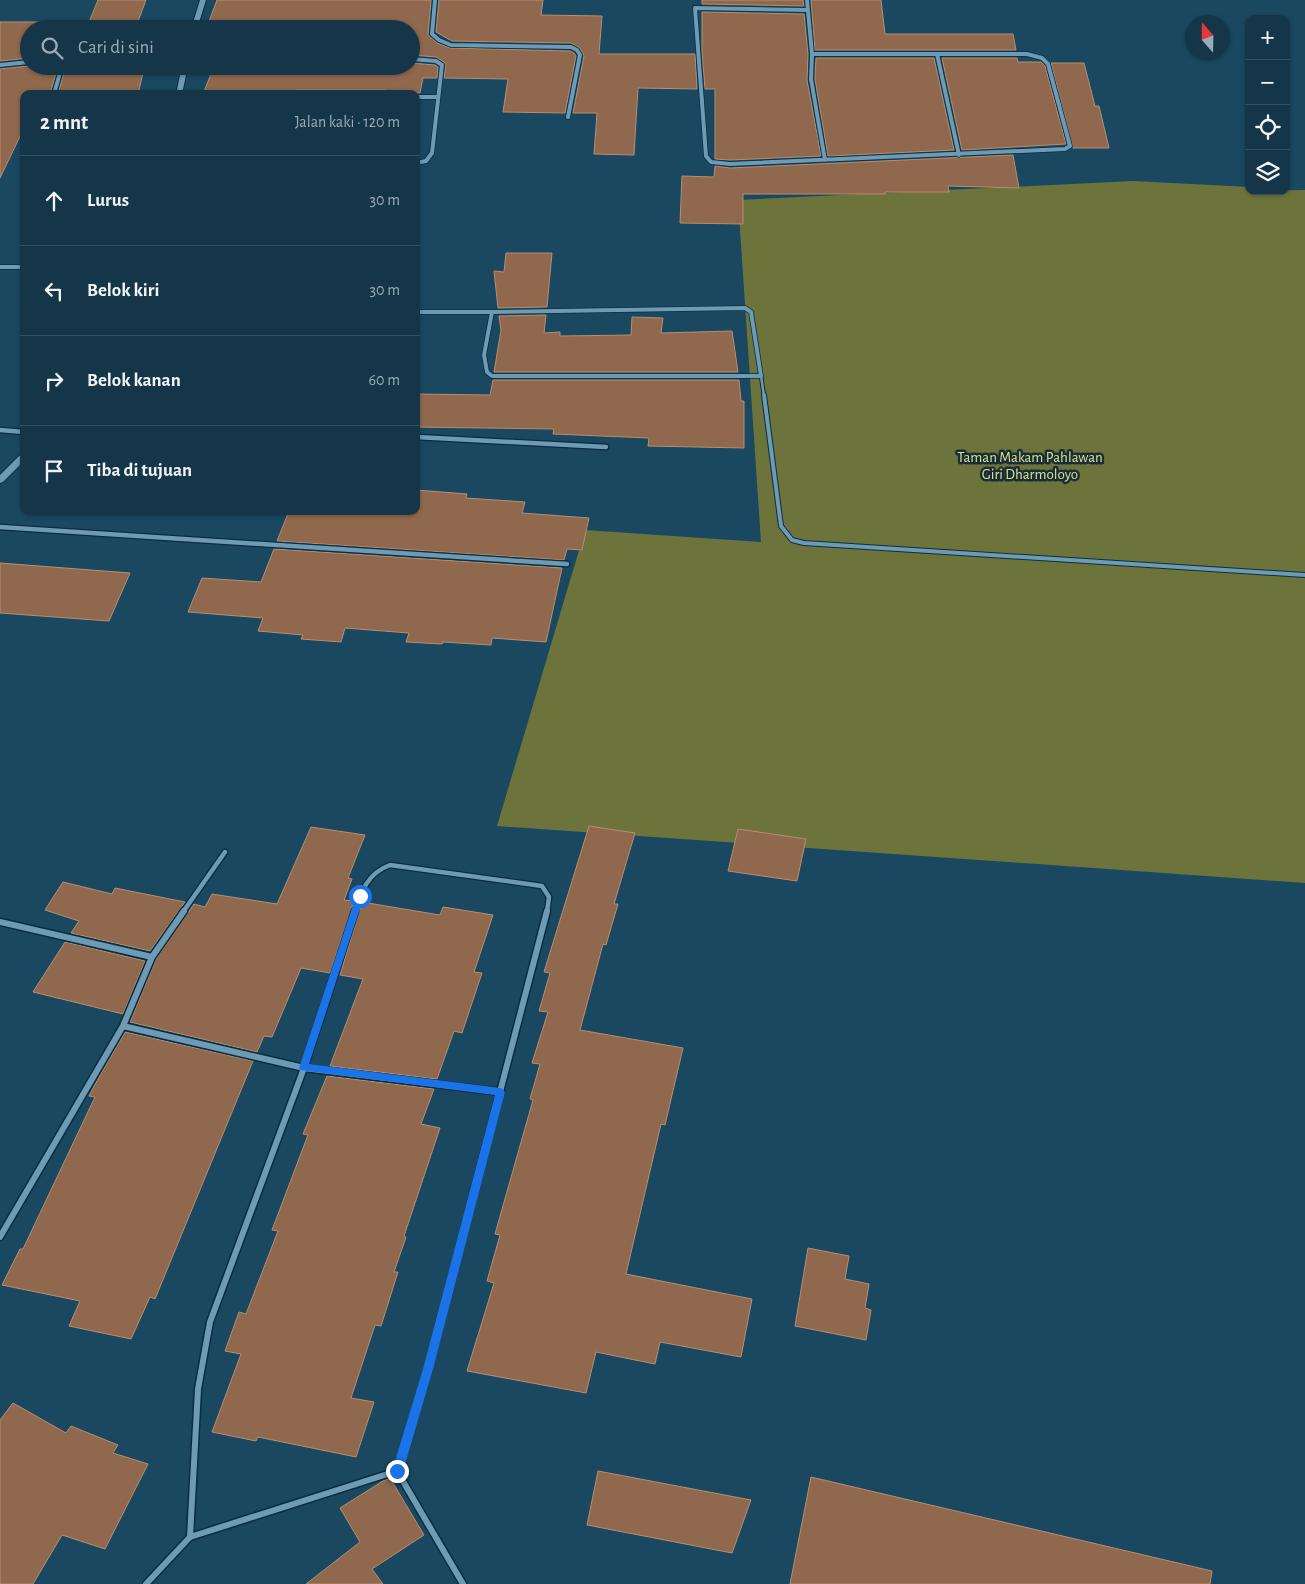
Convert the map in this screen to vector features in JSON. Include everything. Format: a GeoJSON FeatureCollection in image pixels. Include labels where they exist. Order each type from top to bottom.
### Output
{"type":"FeatureCollection","features":[{"type":"Feature","properties":{"kind":"main road"},"geometry":{"type":"LineString","coordinates":[[196,20],[202,0]]}},
{"type":"Feature","properties":{"kind":"main road"},"geometry":{"type":"LineString","coordinates":[[180,90],[183,75]]}},
{"type":"Feature","properties":{"kind":"main road"},"geometry":{"type":"LineString","coordinates":[[0,480],[20,460]]}},
{"type":"Feature","properties":{"kind":"street"},"geometry":{"type":"LineString","coordinates":[[435,0],[432,34],[439,40],[451,45],[571,47],[577,50],[580,55],[568,117]]}},
{"type":"Feature","properties":{"kind":"street"},"geometry":{"type":"LineString","coordinates":[[807,0],[812,54],[811,79],[825,160]]}},
{"type":"Feature","properties":{"kind":"street"},"geometry":{"type":"LineString","coordinates":[[808,10],[695,8],[706,156],[711,162],[717,164],[959,155],[1065,148],[1071,145],[1048,64],[1042,58],[1027,54],[812,54]]}},
{"type":"Feature","properties":{"kind":"street"},"geometry":{"type":"LineString","coordinates":[[937,54],[959,155]]}},
{"type":"Feature","properties":{"kind":"street"},"geometry":{"type":"LineString","coordinates":[[420,60],[436,61],[442,65],[432,153],[426,161],[420,162]]}},
{"type":"Feature","properties":{"kind":"street"},"geometry":{"type":"LineString","coordinates":[[0,65],[20,63]]}},
{"type":"Feature","properties":{"kind":"street"},"geometry":{"type":"LineString","coordinates":[[55,90],[59,75]]}},
{"type":"Feature","properties":{"kind":"street"},"geometry":{"type":"LineString","coordinates":[[420,97],[438,97]]}},
{"type":"Feature","properties":{"kind":"street"},"geometry":{"type":"LineString","coordinates":[[0,267],[20,267]]}},
{"type":"Feature","properties":{"kind":"street"},"geometry":{"type":"LineString","coordinates":[[420,312],[745,308],[751,312],[761,376],[492,376],[486,372],[484,355],[492,312]]}},
{"type":"Feature","properties":{"kind":"street"},"geometry":{"type":"LineString","coordinates":[[0,430],[20,432]]}},
{"type":"Feature","properties":{"kind":"street"},"geometry":{"type":"LineString","coordinates":[[420,437],[606,447]]}},
{"type":"Feature","properties":{"kind":"street"},"geometry":{"type":"LineString","coordinates":[[0,527],[567,564]]}},
{"type":"Feature","properties":{"kind":"street"},"geometry":{"type":"LineString","coordinates":[[0,1237],[123,1026],[152,957],[225,852]]}},
{"type":"Feature","properties":{"kind":"street"},"geometry":{"type":"LineString","coordinates":[[190,1537],[198,1389],[210,1322],[304,1068],[360,896],[377,869],[390,865],[542,886],[548,891],[550,899],[428,1369],[397,1471],[463,1584]]}},
{"type":"Feature","properties":{"kind":"street"},"geometry":{"type":"LineString","coordinates":[[0,922],[152,957]]}},
{"type":"Feature","properties":{"kind":"street"},"geometry":{"type":"LineString","coordinates":[[123,1026],[304,1068],[501,1092]]}},
{"type":"Feature","properties":{"kind":"street"},"geometry":{"type":"LineString","coordinates":[[146,1584],[190,1537],[397,1471]]}},
{"type":"Feature","properties":{"kind":"lane"},"geometry":{"type":"LineString","coordinates":[[761,376],[781,526],[792,540],[804,543],[1305,575]]}},
{"type":"Feature","properties":{"kind":"green space","name":"Taman Makam Pahlawan Giri Dharmoloyo"},"geometry":{"type":"Polygon","coordinates":[[[1133,181],[1245,187],[1245,195],[1290,195],[1290,190],[1305,190],[1305,883],[497,826],[585,530],[761,542],[738,200],[1133,181]]]}},
{"type":"Feature","properties":{"kind":"building"},"geometry":{"type":"Polygon","coordinates":[[[98,0],[146,0],[138,20],[90,20],[98,0]]]}},
{"type":"Feature","properties":{"kind":"building"},"geometry":{"type":"Polygon","coordinates":[[[217,0],[431,0],[428,35],[437,43],[450,48],[570,51],[576,56],[565,113],[503,112],[508,79],[444,78],[446,65],[444,62],[436,57],[420,56],[420,20],[210,20],[217,0]]]}},
{"type":"Feature","properties":{"kind":"building"},"geometry":{"type":"Polygon","coordinates":[[[439,0],[543,0],[541,15],[602,16],[599,54],[695,54],[697,89],[638,88],[634,155],[594,154],[597,113],[573,113],[584,56],[580,48],[571,43],[452,41],[436,32],[439,0]]]}},
{"type":"Feature","properties":{"kind":"building"},"geometry":{"type":"Polygon","coordinates":[[[702,0],[803,0],[804,6],[702,4],[702,0]]]}},
{"type":"Feature","properties":{"kind":"building"},"geometry":{"type":"Polygon","coordinates":[[[811,0],[881,0],[885,34],[1013,34],[1016,50],[815,50],[811,0]]]}},
{"type":"Feature","properties":{"kind":"building"},"geometry":{"type":"Polygon","coordinates":[[[702,12],[804,14],[808,54],[807,80],[821,156],[715,159],[715,89],[705,89],[702,12]]]}},
{"type":"Feature","properties":{"kind":"building"},"geometry":{"type":"Polygon","coordinates":[[[0,22],[20,22],[20,59],[0,61],[0,22]]]}},
{"type":"Feature","properties":{"kind":"building"},"geometry":{"type":"Polygon","coordinates":[[[816,58],[934,58],[954,150],[828,156],[815,79],[816,58]]]}},
{"type":"Feature","properties":{"kind":"building"},"geometry":{"type":"Polygon","coordinates":[[[942,58],[1017,58],[1018,62],[1041,62],[1045,66],[1066,144],[962,150],[942,58]]]}},
{"type":"Feature","properties":{"kind":"building"},"geometry":{"type":"Polygon","coordinates":[[[1051,63],[1084,63],[1095,106],[1099,106],[1109,148],[1073,148],[1051,63]]]}},
{"type":"Feature","properties":{"kind":"building"},"geometry":{"type":"Polygon","coordinates":[[[420,64],[438,67],[437,78],[423,78],[420,93],[420,90],[205,90],[211,75],[420,75],[420,64]]]}},
{"type":"Feature","properties":{"kind":"building"},"geometry":{"type":"Polygon","coordinates":[[[20,67],[20,75],[55,75],[51,90],[20,90],[20,136],[0,178],[0,69],[20,67]]]}},
{"type":"Feature","properties":{"kind":"building"},"geometry":{"type":"Polygon","coordinates":[[[63,75],[143,75],[139,90],[59,90],[63,75]]]}},
{"type":"Feature","properties":{"kind":"building"},"geometry":{"type":"Polygon","coordinates":[[[1013,155],[1019,188],[948,186],[949,192],[743,194],[743,224],[680,223],[682,176],[714,177],[715,166],[730,168],[1013,155]]]}},
{"type":"Feature","properties":{"kind":"building"},"geometry":{"type":"Polygon","coordinates":[[[506,253],[552,253],[547,307],[498,308],[494,271],[504,272],[506,253]]]}},
{"type":"Feature","properties":{"kind":"building"},"geometry":{"type":"Polygon","coordinates":[[[546,315],[544,333],[560,332],[560,336],[631,335],[632,317],[663,318],[661,333],[732,331],[738,372],[494,372],[501,330],[499,316],[546,315]]]}},
{"type":"Feature","properties":{"kind":"building"},"geometry":{"type":"Polygon","coordinates":[[[493,380],[739,380],[741,401],[744,401],[744,448],[648,446],[649,438],[553,434],[554,429],[420,427],[420,394],[490,395],[493,380]]]}},
{"type":"Feature","properties":{"kind":"building"},"geometry":{"type":"Polygon","coordinates":[[[420,490],[467,494],[466,498],[525,502],[522,513],[589,518],[582,550],[567,549],[564,560],[277,541],[287,515],[420,515],[420,490]]]}},
{"type":"Feature","properties":{"kind":"building"},"geometry":{"type":"Polygon","coordinates":[[[274,549],[562,568],[546,642],[492,638],[491,645],[406,642],[409,633],[345,628],[341,642],[301,639],[303,635],[258,631],[263,618],[188,612],[202,578],[261,582],[274,549]]]}},
{"type":"Feature","properties":{"kind":"building"},"geometry":{"type":"Polygon","coordinates":[[[0,563],[130,573],[109,621],[0,613],[0,563]]]}},
{"type":"Feature","properties":{"kind":"building"},"geometry":{"type":"Polygon","coordinates":[[[589,826],[635,833],[614,904],[618,904],[606,945],[603,944],[580,1030],[683,1048],[665,1125],[661,1124],[626,1274],[752,1299],[741,1357],[660,1342],[655,1364],[596,1352],[586,1393],[467,1371],[494,1283],[487,1281],[500,1235],[495,1234],[533,1100],[530,1099],[540,1064],[532,1063],[548,1012],[539,1011],[550,973],[544,972],[589,826]]]}},
{"type":"Feature","properties":{"kind":"building"},"geometry":{"type":"Polygon","coordinates":[[[311,827],[365,835],[348,878],[352,879],[344,900],[354,901],[330,973],[301,968],[272,1037],[264,1036],[257,1052],[130,1022],[156,959],[194,904],[205,907],[212,894],[277,904],[311,827]]]}},
{"type":"Feature","properties":{"kind":"building"},"geometry":{"type":"Polygon","coordinates":[[[738,829],[806,839],[797,881],[728,871],[738,829]]]}},
{"type":"Feature","properties":{"kind":"building"},"geometry":{"type":"Polygon","coordinates":[[[63,882],[112,894],[115,888],[185,902],[150,951],[71,933],[79,921],[45,910],[63,882]]]}},
{"type":"Feature","properties":{"kind":"building"},"geometry":{"type":"Polygon","coordinates":[[[362,902],[440,915],[443,907],[493,915],[474,972],[482,973],[462,1033],[454,1031],[437,1079],[330,1066],[363,979],[340,975],[362,902]]]}},
{"type":"Feature","properties":{"kind":"building"},"geometry":{"type":"Polygon","coordinates":[[[65,942],[145,961],[123,1014],[33,992],[65,942]]]}},
{"type":"Feature","properties":{"kind":"building"},"geometry":{"type":"Polygon","coordinates":[[[125,1032],[253,1061],[155,1299],[150,1297],[131,1339],[69,1326],[80,1301],[2,1285],[20,1249],[23,1249],[95,1097],[89,1096],[125,1032]]]}},
{"type":"Feature","properties":{"kind":"building"},"geometry":{"type":"Polygon","coordinates":[[[327,1076],[434,1089],[421,1124],[440,1128],[404,1236],[406,1237],[394,1272],[398,1272],[381,1326],[375,1325],[351,1398],[374,1402],[356,1457],[258,1437],[256,1441],[212,1432],[241,1354],[225,1351],[239,1312],[246,1314],[278,1231],[272,1230],[308,1135],[303,1134],[327,1076]]]}},
{"type":"Feature","properties":{"kind":"building"},"geometry":{"type":"Polygon","coordinates":[[[808,1248],[849,1256],[845,1279],[869,1284],[865,1308],[871,1310],[866,1340],[795,1326],[808,1248]]]}},
{"type":"Feature","properties":{"kind":"building"},"geometry":{"type":"Polygon","coordinates":[[[13,1403],[66,1433],[71,1426],[118,1445],[113,1453],[148,1464],[105,1549],[62,1535],[33,1584],[0,1584],[0,1420],[13,1403]]]}},
{"type":"Feature","properties":{"kind":"building"},"geometry":{"type":"Polygon","coordinates":[[[598,1471],[751,1500],[732,1553],[587,1525],[598,1471]]]}},
{"type":"Feature","properties":{"kind":"building"},"geometry":{"type":"Polygon","coordinates":[[[811,1477],[1212,1571],[1210,1584],[790,1584],[811,1477]]]}},
{"type":"Feature","properties":{"kind":"building"},"geometry":{"type":"Polygon","coordinates":[[[390,1478],[424,1535],[372,1569],[383,1584],[306,1584],[360,1542],[340,1508],[390,1478]]]}},
{"type":"Feature","properties":{"kind":"route"},"geometry":{"type":"LineString","coordinates":[[360,896],[304,1068],[501,1092],[428,1369],[397,1471]]}}]}
